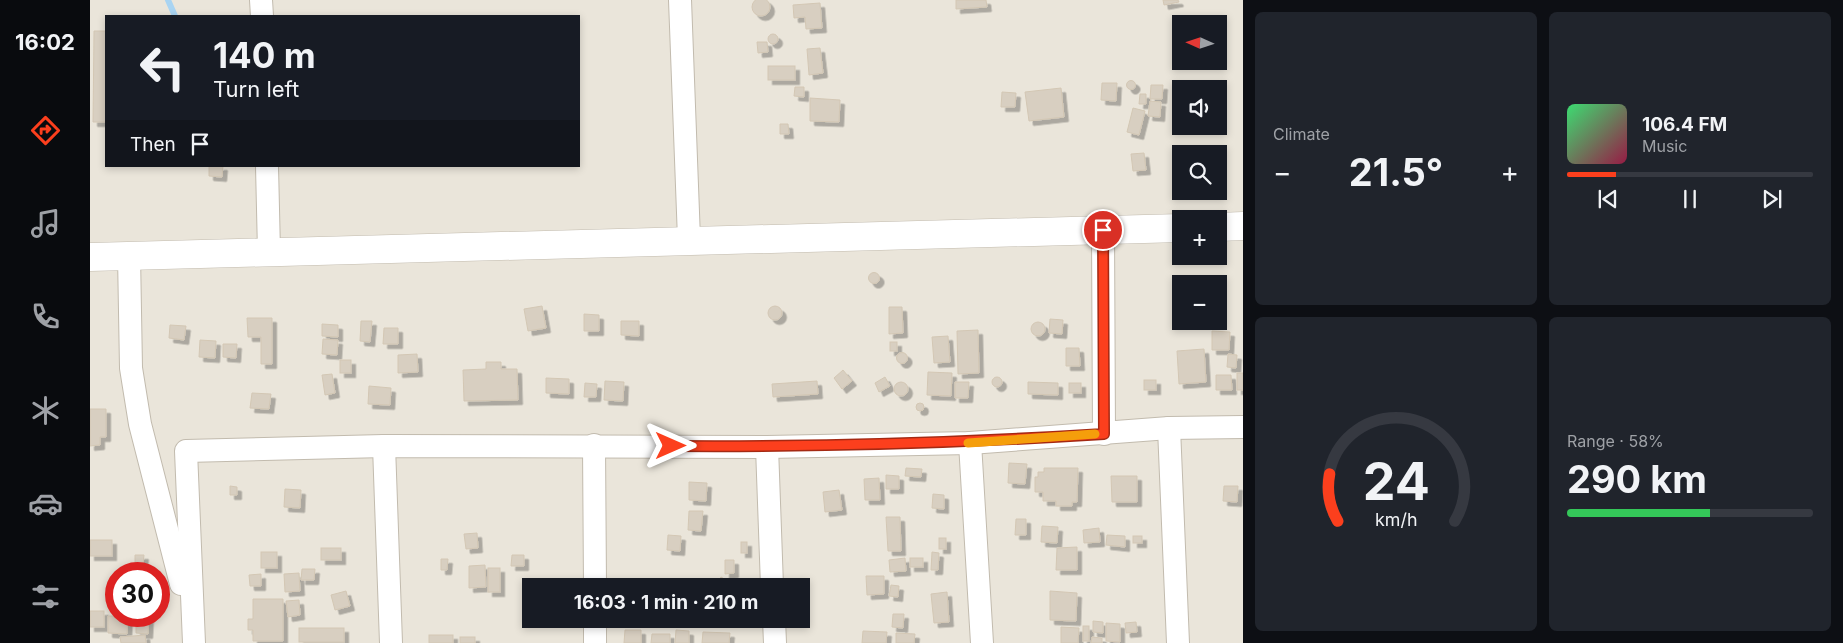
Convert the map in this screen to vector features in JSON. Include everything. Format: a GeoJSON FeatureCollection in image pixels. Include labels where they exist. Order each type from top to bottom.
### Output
{"type":"FeatureCollection","features":[{"type":"Feature","properties":{"kind":"street"},"geometry":{"type":"LineString","coordinates":[[261,0],[262,15]]}},
{"type":"Feature","properties":{"kind":"street"},"geometry":{"type":"LineString","coordinates":[[680,0],[689,239]]}},
{"type":"Feature","properties":{"kind":"street"},"geometry":{"type":"LineString","coordinates":[[267,167],[270,252]]}},
{"type":"Feature","properties":{"kind":"street"},"geometry":{"type":"LineString","coordinates":[[1227,227],[1243,226]]}},
{"type":"Feature","properties":{"kind":"street"},"geometry":{"type":"LineString","coordinates":[[90,257],[689,239],[1172,228]]}},
{"type":"Feature","properties":{"kind":"street"},"geometry":{"type":"LineString","coordinates":[[1103,230],[1104,434]]}},
{"type":"Feature","properties":{"kind":"street"},"geometry":{"type":"LineString","coordinates":[[129,255],[132,368],[140,424],[193,637]]}},
{"type":"Feature","properties":{"kind":"street"},"geometry":{"type":"LineString","coordinates":[[193,637],[186,451],[384,446],[594,445],[767,447],[970,443],[1169,428],[1243,427]]}},
{"type":"Feature","properties":{"kind":"street"},"geometry":{"type":"LineString","coordinates":[[1169,428],[1178,643]]}},
{"type":"Feature","properties":{"kind":"street"},"geometry":{"type":"LineString","coordinates":[[970,443],[982,643]]}},
{"type":"Feature","properties":{"kind":"street"},"geometry":{"type":"LineString","coordinates":[[594,445],[595,578]]}},
{"type":"Feature","properties":{"kind":"street"},"geometry":{"type":"LineString","coordinates":[[384,446],[391,643]]}},
{"type":"Feature","properties":{"kind":"street"},"geometry":{"type":"LineString","coordinates":[[767,447],[772,578]]}},
{"type":"Feature","properties":{"kind":"street"},"geometry":{"type":"LineString","coordinates":[[595,628],[595,643]]}},
{"type":"Feature","properties":{"kind":"street"},"geometry":{"type":"LineString","coordinates":[[774,628],[775,643]]}},
{"type":"Feature","properties":{"kind":"shaded area"},"geometry":{"type":"Polygon","coordinates":[[[90,0],[1243,0],[1243,643],[90,643],[90,0]]]}},
{"type":"Feature","properties":{"kind":"building"},"geometry":{"type":"Polygon","coordinates":[[[758,-1],[764,-1],[770,7],[767,13],[761,16],[755,13],[752,7],[758,-1]]]}},
{"type":"Feature","properties":{"kind":"building"},"geometry":{"type":"Polygon","coordinates":[[[956,0],[986,0],[987,7],[956,9],[956,0]]]}},
{"type":"Feature","properties":{"kind":"building"},"geometry":{"type":"Polygon","coordinates":[[[1163,0],[1178,0],[1179,2],[1164,5],[1163,0]]]}},
{"type":"Feature","properties":{"kind":"building"},"geometry":{"type":"Polygon","coordinates":[[[820,3],[822,28],[806,29],[805,17],[794,18],[793,5],[820,3]]]}},
{"type":"Feature","properties":{"kind":"building"},"geometry":{"type":"Polygon","coordinates":[[[94,31],[105,31],[105,122],[93,122],[94,31]]]}},
{"type":"Feature","properties":{"kind":"building"},"geometry":{"type":"Polygon","coordinates":[[[773,34],[778,39],[773,44],[768,39],[773,34]]]}},
{"type":"Feature","properties":{"kind":"building"},"geometry":{"type":"Polygon","coordinates":[[[757,42],[767,42],[768,52],[758,53],[757,42]]]}},
{"type":"Feature","properties":{"kind":"building"},"geometry":{"type":"Polygon","coordinates":[[[820,48],[823,73],[809,75],[807,49],[820,48]]]}},
{"type":"Feature","properties":{"kind":"building"},"geometry":{"type":"Polygon","coordinates":[[[768,66],[795,66],[795,80],[768,80],[768,66]]]}},
{"type":"Feature","properties":{"kind":"building"},"geometry":{"type":"Polygon","coordinates":[[[1131,80],[1136,85],[1131,90],[1126,85],[1131,80]]]}},
{"type":"Feature","properties":{"kind":"building"},"geometry":{"type":"Polygon","coordinates":[[[1102,83],[1117,83],[1116,101],[1101,100],[1102,83]]]}},
{"type":"Feature","properties":{"kind":"building"},"geometry":{"type":"Polygon","coordinates":[[[1151,85],[1163,85],[1162,99],[1150,99],[1151,85]]]}},
{"type":"Feature","properties":{"kind":"building"},"geometry":{"type":"Polygon","coordinates":[[[795,87],[804,87],[804,97],[794,96],[795,87]]]}},
{"type":"Feature","properties":{"kind":"building"},"geometry":{"type":"Polygon","coordinates":[[[1061,88],[1064,117],[1029,121],[1025,92],[1061,88]]]}},
{"type":"Feature","properties":{"kind":"building"},"geometry":{"type":"Polygon","coordinates":[[[1002,92],[1016,93],[1015,107],[1001,107],[1002,92]]]}},
{"type":"Feature","properties":{"kind":"building"},"geometry":{"type":"Polygon","coordinates":[[[1140,94],[1146,94],[1146,104],[1139,104],[1140,94]]]}},
{"type":"Feature","properties":{"kind":"building"},"geometry":{"type":"Polygon","coordinates":[[[810,98],[840,100],[839,122],[810,121],[810,98]]]}},
{"type":"Feature","properties":{"kind":"building"},"geometry":{"type":"Polygon","coordinates":[[[1150,101],[1161,102],[1160,117],[1148,116],[1150,101]]]}},
{"type":"Feature","properties":{"kind":"building"},"geometry":{"type":"Polygon","coordinates":[[[1133,108],[1145,111],[1139,135],[1127,132],[1133,108]]]}},
{"type":"Feature","properties":{"kind":"building"},"geometry":{"type":"Polygon","coordinates":[[[780,124],[788,124],[789,134],[780,134],[780,124]]]}},
{"type":"Feature","properties":{"kind":"building"},"geometry":{"type":"Polygon","coordinates":[[[1144,153],[1146,170],[1133,171],[1131,154],[1144,153]]]}},
{"type":"Feature","properties":{"kind":"building"},"geometry":{"type":"Polygon","coordinates":[[[209,167],[223,167],[222,177],[209,176],[209,167]]]}},
{"type":"Feature","properties":{"kind":"building"},"geometry":{"type":"Polygon","coordinates":[[[874,272],[880,278],[874,284],[868,278],[874,272]]]}},
{"type":"Feature","properties":{"kind":"building"},"geometry":{"type":"Polygon","coordinates":[[[542,306],[546,328],[528,331],[524,309],[542,306]]]}},
{"type":"Feature","properties":{"kind":"building"},"geometry":{"type":"Polygon","coordinates":[[[775,306],[780,308],[782,313],[780,318],[775,320],[770,318],[768,313],[770,308],[775,306]]]}},
{"type":"Feature","properties":{"kind":"building"},"geometry":{"type":"Polygon","coordinates":[[[889,307],[902,307],[903,333],[889,334],[889,307]]]}},
{"type":"Feature","properties":{"kind":"building"},"geometry":{"type":"Polygon","coordinates":[[[584,314],[599,315],[599,331],[584,331],[584,314]]]}},
{"type":"Feature","properties":{"kind":"building"},"geometry":{"type":"Polygon","coordinates":[[[247,318],[272,318],[272,364],[261,364],[261,337],[248,337],[247,318]]]}},
{"type":"Feature","properties":{"kind":"building"},"geometry":{"type":"Polygon","coordinates":[[[1050,319],[1063,320],[1062,334],[1049,333],[1050,319]]]}},
{"type":"Feature","properties":{"kind":"building"},"geometry":{"type":"Polygon","coordinates":[[[361,321],[372,321],[370,342],[360,341],[361,321]]]}},
{"type":"Feature","properties":{"kind":"building"},"geometry":{"type":"Polygon","coordinates":[[[621,321],[639,321],[639,336],[621,335],[621,321]]]}},
{"type":"Feature","properties":{"kind":"building"},"geometry":{"type":"Polygon","coordinates":[[[1035,322],[1041,322],[1045,329],[1041,336],[1035,336],[1031,332],[1031,326],[1035,322]]]}},
{"type":"Feature","properties":{"kind":"building"},"geometry":{"type":"Polygon","coordinates":[[[322,324],[338,325],[338,337],[322,336],[322,324]]]}},
{"type":"Feature","properties":{"kind":"building"},"geometry":{"type":"Polygon","coordinates":[[[170,325],[186,326],[184,340],[169,338],[170,325]]]}},
{"type":"Feature","properties":{"kind":"building"},"geometry":{"type":"Polygon","coordinates":[[[384,328],[398,328],[398,344],[383,344],[384,328]]]}},
{"type":"Feature","properties":{"kind":"building"},"geometry":{"type":"Polygon","coordinates":[[[978,330],[979,373],[958,374],[957,331],[978,330]]]}},
{"type":"Feature","properties":{"kind":"building"},"geometry":{"type":"Polygon","coordinates":[[[1212,331],[1230,332],[1229,350],[1212,350],[1212,331]]]}},
{"type":"Feature","properties":{"kind":"building"},"geometry":{"type":"Polygon","coordinates":[[[948,336],[950,362],[934,363],[932,337],[948,336]]]}},
{"type":"Feature","properties":{"kind":"building"},"geometry":{"type":"Polygon","coordinates":[[[323,339],[338,340],[337,355],[322,354],[323,339]]]}},
{"type":"Feature","properties":{"kind":"building"},"geometry":{"type":"Polygon","coordinates":[[[200,340],[216,341],[215,358],[199,357],[200,340]]]}},
{"type":"Feature","properties":{"kind":"building"},"geometry":{"type":"Polygon","coordinates":[[[890,342],[897,342],[897,351],[890,351],[890,342]]]}},
{"type":"Feature","properties":{"kind":"building"},"geometry":{"type":"Polygon","coordinates":[[[223,344],[237,344],[236,358],[223,357],[223,344]]]}},
{"type":"Feature","properties":{"kind":"building"},"geometry":{"type":"Polygon","coordinates":[[[1066,348],[1079,348],[1080,366],[1066,366],[1066,348]]]}},
{"type":"Feature","properties":{"kind":"building"},"geometry":{"type":"Polygon","coordinates":[[[1204,349],[1206,382],[1179,384],[1177,351],[1204,349]]]}},
{"type":"Feature","properties":{"kind":"building"},"geometry":{"type":"Polygon","coordinates":[[[900,353],[904,353],[907,358],[906,362],[900,363],[897,360],[897,356],[900,353]]]}},
{"type":"Feature","properties":{"kind":"building"},"geometry":{"type":"Polygon","coordinates":[[[417,354],[418,372],[398,373],[398,355],[417,354]]]}},
{"type":"Feature","properties":{"kind":"building"},"geometry":{"type":"Polygon","coordinates":[[[1228,354],[1237,355],[1236,368],[1227,367],[1228,354]]]}},
{"type":"Feature","properties":{"kind":"building"},"geometry":{"type":"Polygon","coordinates":[[[340,360],[351,360],[351,373],[340,373],[340,360]]]}},
{"type":"Feature","properties":{"kind":"building"},"geometry":{"type":"Polygon","coordinates":[[[486,362],[501,362],[501,369],[517,369],[518,400],[464,401],[463,370],[486,369],[486,362]]]}},
{"type":"Feature","properties":{"kind":"building"},"geometry":{"type":"Polygon","coordinates":[[[843,370],[852,381],[842,389],[834,378],[843,370]]]}},
{"type":"Feature","properties":{"kind":"building"},"geometry":{"type":"Polygon","coordinates":[[[928,372],[952,373],[951,396],[927,395],[928,372]]]}},
{"type":"Feature","properties":{"kind":"building"},"geometry":{"type":"Polygon","coordinates":[[[1237,373],[1243,373],[1243,390],[1237,390],[1237,373]]]}},
{"type":"Feature","properties":{"kind":"building"},"geometry":{"type":"Polygon","coordinates":[[[332,374],[335,393],[325,395],[322,375],[332,374]]]}},
{"type":"Feature","properties":{"kind":"building"},"geometry":{"type":"Polygon","coordinates":[[[1216,375],[1231,375],[1232,390],[1216,390],[1216,375]]]}},
{"type":"Feature","properties":{"kind":"building"},"geometry":{"type":"Polygon","coordinates":[[[885,377],[890,386],[879,392],[875,383],[885,377]]]}},
{"type":"Feature","properties":{"kind":"building"},"geometry":{"type":"Polygon","coordinates":[[[995,377],[999,377],[1002,382],[1001,386],[995,387],[992,384],[992,380],[995,377]]]}},
{"type":"Feature","properties":{"kind":"building"},"geometry":{"type":"Polygon","coordinates":[[[546,378],[569,379],[569,394],[546,393],[546,378]]]}},
{"type":"Feature","properties":{"kind":"building"},"geometry":{"type":"Polygon","coordinates":[[[1144,380],[1156,380],[1156,390],[1144,390],[1144,380]]]}},
{"type":"Feature","properties":{"kind":"building"},"geometry":{"type":"Polygon","coordinates":[[[605,381],[624,382],[623,401],[604,400],[605,381]]]}},
{"type":"Feature","properties":{"kind":"building"},"geometry":{"type":"Polygon","coordinates":[[[817,381],[818,394],[773,397],[772,384],[817,381]]]}},
{"type":"Feature","properties":{"kind":"building"},"geometry":{"type":"Polygon","coordinates":[[[901,382],[906,384],[908,389],[906,394],[901,396],[896,394],[894,389],[896,384],[901,382]]]}},
{"type":"Feature","properties":{"kind":"building"},"geometry":{"type":"Polygon","coordinates":[[[955,382],[969,382],[968,398],[955,398],[955,382]]]}},
{"type":"Feature","properties":{"kind":"building"},"geometry":{"type":"Polygon","coordinates":[[[1028,382],[1058,383],[1058,395],[1028,394],[1028,382]]]}},
{"type":"Feature","properties":{"kind":"building"},"geometry":{"type":"Polygon","coordinates":[[[585,383],[597,384],[596,397],[584,397],[585,383]]]}},
{"type":"Feature","properties":{"kind":"building"},"geometry":{"type":"Polygon","coordinates":[[[1069,383],[1081,383],[1081,393],[1069,393],[1069,383]]]}},
{"type":"Feature","properties":{"kind":"building"},"geometry":{"type":"Polygon","coordinates":[[[369,386],[391,388],[390,405],[368,404],[369,386]]]}},
{"type":"Feature","properties":{"kind":"building"},"geometry":{"type":"Polygon","coordinates":[[[252,393],[271,394],[269,409],[250,408],[252,393]]]}},
{"type":"Feature","properties":{"kind":"building"},"geometry":{"type":"Polygon","coordinates":[[[920,403],[924,407],[920,411],[916,407],[920,403]]]}},
{"type":"Feature","properties":{"kind":"building"},"geometry":{"type":"Polygon","coordinates":[[[90,409],[106,409],[106,437],[100,437],[100,445],[90,446],[90,409]]]}},
{"type":"Feature","properties":{"kind":"building"},"geometry":{"type":"Polygon","coordinates":[[[1009,463],[1027,464],[1025,484],[1008,483],[1009,463]]]}},
{"type":"Feature","properties":{"kind":"building"},"geometry":{"type":"Polygon","coordinates":[[[906,468],[922,469],[921,477],[905,476],[906,468]]]}},
{"type":"Feature","properties":{"kind":"building"},"geometry":{"type":"Polygon","coordinates":[[[1044,468],[1078,468],[1077,502],[1072,502],[1072,506],[1056,506],[1056,501],[1043,501],[1043,492],[1035,492],[1035,477],[1038,477],[1038,472],[1044,472],[1044,468]]]}},
{"type":"Feature","properties":{"kind":"building"},"geometry":{"type":"Polygon","coordinates":[[[886,475],[899,476],[899,489],[886,489],[886,475]]]}},
{"type":"Feature","properties":{"kind":"building"},"geometry":{"type":"Polygon","coordinates":[[[1111,476],[1137,476],[1137,502],[1112,502],[1111,476]]]}},
{"type":"Feature","properties":{"kind":"building"},"geometry":{"type":"Polygon","coordinates":[[[879,478],[880,500],[865,500],[864,479],[879,478]]]}},
{"type":"Feature","properties":{"kind":"building"},"geometry":{"type":"Polygon","coordinates":[[[689,482],[707,483],[706,501],[689,500],[689,482]]]}},
{"type":"Feature","properties":{"kind":"building"},"geometry":{"type":"Polygon","coordinates":[[[230,486],[237,487],[237,495],[230,495],[230,486]]]}},
{"type":"Feature","properties":{"kind":"building"},"geometry":{"type":"Polygon","coordinates":[[[1224,486],[1238,486],[1237,502],[1223,501],[1224,486]]]}},
{"type":"Feature","properties":{"kind":"building"},"geometry":{"type":"Polygon","coordinates":[[[285,489],[301,490],[300,508],[284,507],[285,489]]]}},
{"type":"Feature","properties":{"kind":"building"},"geometry":{"type":"Polygon","coordinates":[[[839,490],[842,510],[825,512],[823,492],[839,490]]]}},
{"type":"Feature","properties":{"kind":"building"},"geometry":{"type":"Polygon","coordinates":[[[933,494],[944,495],[944,509],[932,508],[933,494]]]}},
{"type":"Feature","properties":{"kind":"building"},"geometry":{"type":"Polygon","coordinates":[[[689,511],[703,511],[701,531],[688,530],[689,511]]]}},
{"type":"Feature","properties":{"kind":"building"},"geometry":{"type":"Polygon","coordinates":[[[886,517],[900,517],[901,551],[888,551],[886,517]]]}},
{"type":"Feature","properties":{"kind":"building"},"geometry":{"type":"Polygon","coordinates":[[[1016,519],[1026,519],[1026,535],[1015,535],[1016,519]]]}},
{"type":"Feature","properties":{"kind":"building"},"geometry":{"type":"Polygon","coordinates":[[[1042,526],[1058,527],[1057,543],[1041,542],[1042,526]]]}},
{"type":"Feature","properties":{"kind":"building"},"geometry":{"type":"Polygon","coordinates":[[[1099,528],[1100,542],[1084,543],[1083,530],[1099,528]]]}},
{"type":"Feature","properties":{"kind":"building"},"geometry":{"type":"Polygon","coordinates":[[[477,533],[478,548],[466,549],[464,534],[477,533]]]}},
{"type":"Feature","properties":{"kind":"building"},"geometry":{"type":"Polygon","coordinates":[[[668,535],[681,536],[680,551],[667,550],[668,535]]]}},
{"type":"Feature","properties":{"kind":"building"},"geometry":{"type":"Polygon","coordinates":[[[1107,535],[1125,536],[1125,547],[1106,545],[1107,535]]]}},
{"type":"Feature","properties":{"kind":"building"},"geometry":{"type":"Polygon","coordinates":[[[1133,536],[1142,536],[1142,543],[1133,543],[1133,536]]]}},
{"type":"Feature","properties":{"kind":"building"},"geometry":{"type":"Polygon","coordinates":[[[939,538],[946,538],[946,549],[939,549],[939,538]]]}},
{"type":"Feature","properties":{"kind":"building"},"geometry":{"type":"Polygon","coordinates":[[[90,540],[112,540],[112,556],[90,556],[90,540]]]}},
{"type":"Feature","properties":{"kind":"building"},"geometry":{"type":"Polygon","coordinates":[[[741,542],[747,542],[747,553],[741,553],[741,542]]]}},
{"type":"Feature","properties":{"kind":"building"},"geometry":{"type":"Polygon","coordinates":[[[1077,547],[1077,570],[1056,570],[1057,548],[1077,547]]]}},
{"type":"Feature","properties":{"kind":"building"},"geometry":{"type":"Polygon","coordinates":[[[321,548],[341,548],[341,560],[321,560],[321,548]]]}},
{"type":"Feature","properties":{"kind":"building"},"geometry":{"type":"Polygon","coordinates":[[[261,552],[277,552],[277,568],[261,568],[261,552]]]}},
{"type":"Feature","properties":{"kind":"building"},"geometry":{"type":"Polygon","coordinates":[[[932,552],[939,553],[938,570],[931,570],[932,552]]]}},
{"type":"Feature","properties":{"kind":"building"},"geometry":{"type":"Polygon","coordinates":[[[135,555],[144,555],[143,562],[135,562],[135,555]]]}},
{"type":"Feature","properties":{"kind":"building"},"geometry":{"type":"Polygon","coordinates":[[[512,555],[524,555],[524,566],[511,566],[512,555]]]}},
{"type":"Feature","properties":{"kind":"building"},"geometry":{"type":"Polygon","coordinates":[[[905,558],[906,571],[890,572],[889,560],[905,558]]]}},
{"type":"Feature","properties":{"kind":"building"},"geometry":{"type":"Polygon","coordinates":[[[910,558],[923,558],[923,567],[910,567],[910,558]]]}},
{"type":"Feature","properties":{"kind":"building"},"geometry":{"type":"Polygon","coordinates":[[[441,559],[448,559],[447,570],[441,570],[441,559]]]}},
{"type":"Feature","properties":{"kind":"building"},"geometry":{"type":"Polygon","coordinates":[[[725,560],[734,560],[734,573],[725,574],[725,560]]]}},
{"type":"Feature","properties":{"kind":"building"},"geometry":{"type":"Polygon","coordinates":[[[485,565],[486,587],[469,588],[469,566],[485,565]]]}},
{"type":"Feature","properties":{"kind":"building"},"geometry":{"type":"Polygon","coordinates":[[[488,568],[500,568],[500,592],[488,592],[488,568]]]}},
{"type":"Feature","properties":{"kind":"building"},"geometry":{"type":"Polygon","coordinates":[[[302,569],[315,569],[314,580],[301,580],[302,569]]]}},
{"type":"Feature","properties":{"kind":"building"},"geometry":{"type":"Polygon","coordinates":[[[299,573],[300,591],[285,592],[284,574],[299,573]]]}},
{"type":"Feature","properties":{"kind":"building"},"geometry":{"type":"Polygon","coordinates":[[[261,574],[261,586],[250,586],[249,575],[261,574]]]}},
{"type":"Feature","properties":{"kind":"building"},"geometry":{"type":"Polygon","coordinates":[[[866,576],[884,576],[884,594],[867,595],[866,576]]]}},
{"type":"Feature","properties":{"kind":"building"},"geometry":{"type":"Polygon","coordinates":[[[891,585],[899,586],[898,597],[889,596],[891,585]]]}},
{"type":"Feature","properties":{"kind":"building"},"geometry":{"type":"Polygon","coordinates":[[[346,591],[350,606],[335,610],[331,595],[346,591]]]}},
{"type":"Feature","properties":{"kind":"building"},"geometry":{"type":"Polygon","coordinates":[[[1050,591],[1077,593],[1076,621],[1050,620],[1050,591]]]}},
{"type":"Feature","properties":{"kind":"building"},"geometry":{"type":"Polygon","coordinates":[[[947,592],[949,622],[934,623],[931,594],[947,592]]]}},
{"type":"Feature","properties":{"kind":"building"},"geometry":{"type":"Polygon","coordinates":[[[253,599],[283,599],[283,641],[253,641],[253,630],[248,630],[248,619],[253,619],[253,599]]]}},
{"type":"Feature","properties":{"kind":"building"},"geometry":{"type":"Polygon","coordinates":[[[299,600],[300,615],[288,617],[286,601],[299,600]]]}},
{"type":"Feature","properties":{"kind":"building"},"geometry":{"type":"Polygon","coordinates":[[[90,611],[104,611],[104,627],[90,627],[90,611]]]}},
{"type":"Feature","properties":{"kind":"building"},"geometry":{"type":"Polygon","coordinates":[[[893,614],[904,614],[903,628],[892,627],[893,614]]]}},
{"type":"Feature","properties":{"kind":"building"},"geometry":{"type":"Polygon","coordinates":[[[1093,621],[1103,622],[1103,633],[1093,632],[1093,621]]]}},
{"type":"Feature","properties":{"kind":"building"},"geometry":{"type":"Polygon","coordinates":[[[1136,622],[1137,632],[1126,633],[1125,623],[1136,622]]]}},
{"type":"Feature","properties":{"kind":"building"},"geometry":{"type":"Polygon","coordinates":[[[1106,623],[1120,624],[1120,642],[1106,641],[1106,623]]]}},
{"type":"Feature","properties":{"kind":"building"},"geometry":{"type":"Polygon","coordinates":[[[1083,626],[1089,626],[1089,641],[1083,641],[1083,626]]]}},
{"type":"Feature","properties":{"kind":"building"},"geometry":{"type":"Polygon","coordinates":[[[108,627],[127,627],[127,634],[108,633],[108,627]]]}},
{"type":"Feature","properties":{"kind":"building"},"geometry":{"type":"Polygon","coordinates":[[[136,627],[148,627],[148,634],[136,633],[136,627]]]}},
{"type":"Feature","properties":{"kind":"building"},"geometry":{"type":"Polygon","coordinates":[[[1061,627],[1079,628],[1078,643],[1061,643],[1061,627]]]}},
{"type":"Feature","properties":{"kind":"building"},"geometry":{"type":"Polygon","coordinates":[[[299,628],[344,628],[344,642],[299,642],[299,628]]]}},
{"type":"Feature","properties":{"kind":"building"},"geometry":{"type":"Polygon","coordinates":[[[625,630],[641,630],[641,643],[624,643],[625,630]]]}},
{"type":"Feature","properties":{"kind":"building"},"geometry":{"type":"Polygon","coordinates":[[[676,630],[689,631],[689,643],[675,643],[676,630]]]}},
{"type":"Feature","properties":{"kind":"building"},"geometry":{"type":"Polygon","coordinates":[[[863,631],[887,632],[886,643],[862,643],[863,631]]]}},
{"type":"Feature","properties":{"kind":"building"},"geometry":{"type":"Polygon","coordinates":[[[703,632],[730,633],[729,643],[702,643],[703,632]]]}},
{"type":"Feature","properties":{"kind":"building"},"geometry":{"type":"Polygon","coordinates":[[[896,633],[915,634],[914,643],[896,643],[896,633]]]}},
{"type":"Feature","properties":{"kind":"building"},"geometry":{"type":"Polygon","coordinates":[[[652,634],[670,634],[670,643],[651,643],[652,634]]]}},
{"type":"Feature","properties":{"kind":"building"},"geometry":{"type":"Polygon","coordinates":[[[145,635],[146,643],[121,643],[120,637],[145,635]]]}},
{"type":"Feature","properties":{"kind":"building"},"geometry":{"type":"Polygon","coordinates":[[[429,635],[453,635],[453,643],[429,643],[429,635]]]}},
{"type":"Feature","properties":{"kind":"building"},"geometry":{"type":"Polygon","coordinates":[[[460,637],[475,637],[475,643],[460,643],[460,637]]]}},
{"type":"Feature","properties":{"kind":"building"},"geometry":{"type":"Polygon","coordinates":[[[1092,637],[1102,638],[1102,643],[1091,643],[1092,637]]]}},
{"type":"Feature","properties":{"kind":"waterway"},"geometry":{"type":"LineString","coordinates":[[168,0],[175,15]]}},
{"type":"Feature","properties":{"kind":"slow traffic"},"geometry":{"type":"LineString","coordinates":[[968,443],[1095,434]]}},
{"type":"Feature","properties":{"kind":"route"},"geometry":{"type":"LineString","coordinates":[[671,446],[767,447],[970,443],[1104,434],[1103,230]]}}]}
